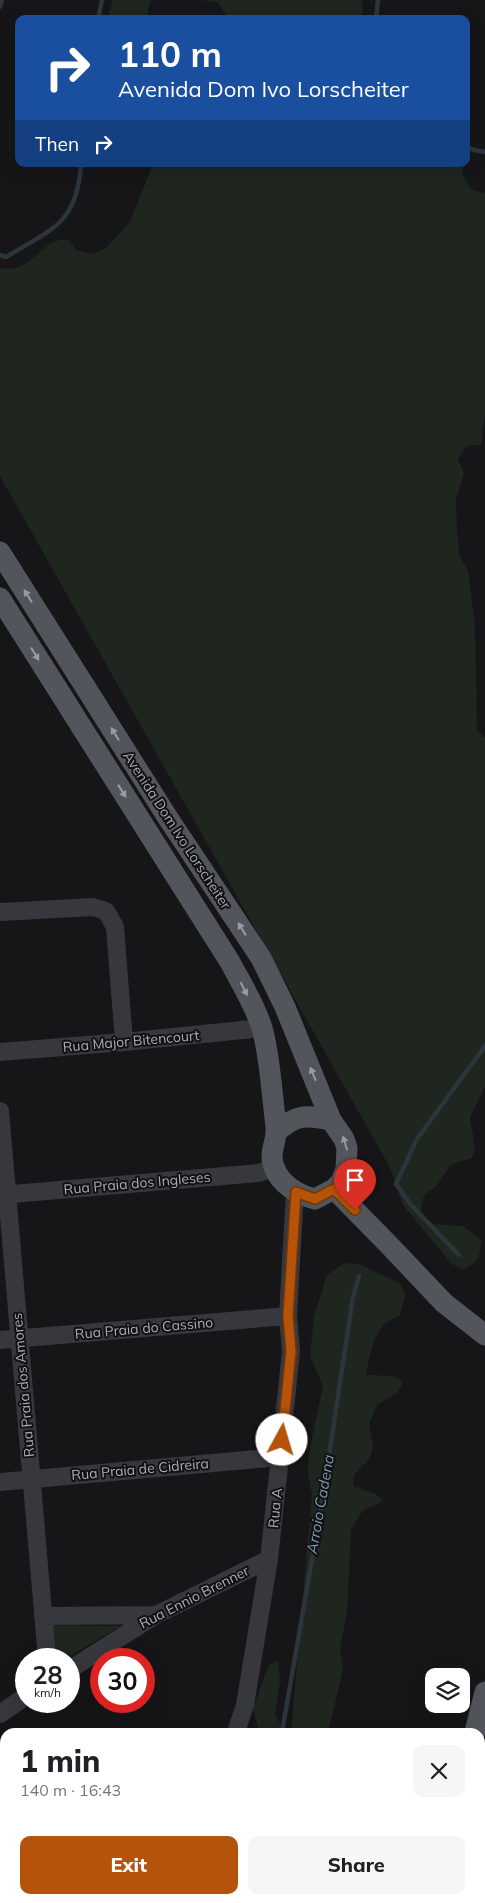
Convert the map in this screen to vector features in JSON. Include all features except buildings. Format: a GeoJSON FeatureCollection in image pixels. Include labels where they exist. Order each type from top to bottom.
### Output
{"type":"FeatureCollection","features":[{"type":"Feature","properties":{"kind":"main road","name":"Avenida Dom Ivo Lorscheiter"},"geometry":{"type":"LineString","coordinates":[[0,552],[168,818],[261,958],[296,1033],[331,1120],[344,1139],[347,1148],[346,1169],[341,1182],[334,1189]]}},
{"type":"Feature","properties":{"kind":"main road","name":"Avenida Dom Ivo Lorscheiter"},"geometry":{"type":"LineString","coordinates":[[0,598],[230,962],[262,1028],[276,1132],[272,1148],[274,1168]]}},
{"type":"Feature","properties":{"kind":"main road"},"geometry":{"type":"LineString","coordinates":[[276,1132],[295,1118],[304,1116],[331,1120]]}},
{"type":"Feature","properties":{"kind":"main road"},"geometry":{"type":"LineString","coordinates":[[274,1168],[279,1177],[296,1192],[315,1199],[334,1189],[444,1304],[485,1335]]}},
{"type":"Feature","properties":{"kind":"main road"},"geometry":{"type":"LineString","coordinates":[[476,1728],[485,1692]]}},
{"type":"Feature","properties":{"kind":"street"},"geometry":{"type":"LineString","coordinates":[[0,912],[93,907],[106,911],[115,927],[124,1042]]}},
{"type":"Feature","properties":{"kind":"street","name":"Rua Major Bitencourt"},"geometry":{"type":"LineString","coordinates":[[0,1052],[262,1028]]}},
{"type":"Feature","properties":{"kind":"street","name":"Rua Praia dos Amores"},"geometry":{"type":"LineString","coordinates":[[0,1111],[4,1195],[19,1338],[45,1648]]}},
{"type":"Feature","properties":{"kind":"street","name":"Rua Praia dos Ingleses"},"geometry":{"type":"LineString","coordinates":[[4,1195],[258,1173],[274,1168]]}},
{"type":"Feature","properties":{"kind":"street","name":"Rua A"},"geometry":{"type":"LineString","coordinates":[[237,1728],[245,1704],[269,1559],[291,1351],[288,1316],[296,1192]]}},
{"type":"Feature","properties":{"kind":"street","name":"Rua Praia do Cassino"},"geometry":{"type":"LineString","coordinates":[[0,1340],[288,1316]]}},
{"type":"Feature","properties":{"kind":"street","name":"Rua Praia de Cidreira"},"geometry":{"type":"LineString","coordinates":[[0,1482],[280,1457]]}},
{"type":"Feature","properties":{"kind":"street","name":"Rua Ennio Brenner"},"geometry":{"type":"LineString","coordinates":[[80,1663],[156,1615],[269,1559]]}},
{"type":"Feature","properties":{"kind":"street"},"geometry":{"type":"LineString","coordinates":[[43,1616],[156,1615]]}},
{"type":"Feature","properties":{"kind":"street"},"geometry":{"type":"LineString","coordinates":[[0,1714],[15,1704]]}},
{"type":"Feature","properties":{"kind":"shaded area"},"geometry":{"type":"Polygon","coordinates":[[[113,0],[151,0],[147,15],[108,15],[113,0]]]}},
{"type":"Feature","properties":{"kind":"shaded area"},"geometry":{"type":"Polygon","coordinates":[[[201,0],[362,0],[363,15],[225,15],[226,14],[217,2],[201,0]]]}},
{"type":"Feature","properties":{"kind":"shaded area"},"geometry":{"type":"Polygon","coordinates":[[[152,167],[464,167],[462,173],[472,190],[485,193],[485,415],[481,445],[466,446],[458,460],[464,473],[456,500],[460,556],[468,571],[475,625],[477,730],[485,738],[485,1086],[470,1118],[475,1147],[472,1158],[450,1165],[438,1184],[424,1196],[421,1206],[424,1217],[433,1224],[463,1226],[481,1240],[478,1258],[463,1270],[451,1263],[402,1204],[388,1164],[0,476],[0,268],[16,268],[23,265],[46,247],[59,240],[67,239],[77,250],[91,254],[105,249],[130,222],[152,167]]]}},
{"type":"Feature","properties":{"kind":"shaded area"},"geometry":{"type":"Polygon","coordinates":[[[345,1263],[359,1264],[401,1284],[405,1296],[400,1315],[386,1323],[378,1333],[372,1347],[366,1375],[393,1376],[403,1382],[398,1392],[378,1404],[369,1424],[373,1447],[370,1458],[354,1475],[353,1486],[376,1494],[384,1501],[363,1510],[351,1530],[347,1612],[340,1648],[343,1670],[329,1728],[291,1728],[312,1494],[308,1473],[309,1452],[323,1386],[310,1356],[314,1316],[327,1275],[345,1263]]]}},
{"type":"Feature","properties":{"kind":"shaded area"},"geometry":{"type":"Polygon","coordinates":[[[48,1625],[121,1626],[80,1650],[80,1648],[51,1648],[48,1625]]]}},
{"type":"Feature","properties":{"kind":"shaded area"},"geometry":{"type":"Polygon","coordinates":[[[278,1660],[280,1682],[275,1715],[283,1728],[258,1728],[253,1708],[269,1665],[278,1660]]]}},
{"type":"Feature","properties":{"kind":"waterway"},"geometry":{"type":"LineString","coordinates":[[0,7],[2,0]]}},
{"type":"Feature","properties":{"kind":"waterway","name":"Arroio Cadena"},"geometry":{"type":"LineString","coordinates":[[99,15],[102,0]]}},
{"type":"Feature","properties":{"kind":"waterway","name":"Arroio Cadena"},"geometry":{"type":"LineString","coordinates":[[376,15],[378,0]]}},
{"type":"Feature","properties":{"kind":"waterway","name":"Arroio Cadena"},"geometry":{"type":"LineString","coordinates":[[470,148],[485,152]]}},
{"type":"Feature","properties":{"kind":"waterway","name":"Arroio Cadena"},"geometry":{"type":"LineString","coordinates":[[0,255],[6,257],[37,239],[59,222],[68,212],[74,200],[79,184],[81,167]]}},
{"type":"Feature","properties":{"kind":"waterway","name":"Arroio Cadena"},"geometry":{"type":"LineString","coordinates":[[459,1255],[411,1205],[396,1184],[417,1139],[485,1046]]}},
{"type":"Feature","properties":{"kind":"waterway","name":"Arroio Cadena"},"geometry":{"type":"LineString","coordinates":[[283,1728],[322,1502],[353,1297],[359,1276]]}},
{"type":"Feature","properties":{"kind":"route"},"geometry":{"type":"LineString","coordinates":[[282,1440],[291,1351],[288,1316],[296,1192],[315,1199],[334,1189],[355,1210]]}}]}
